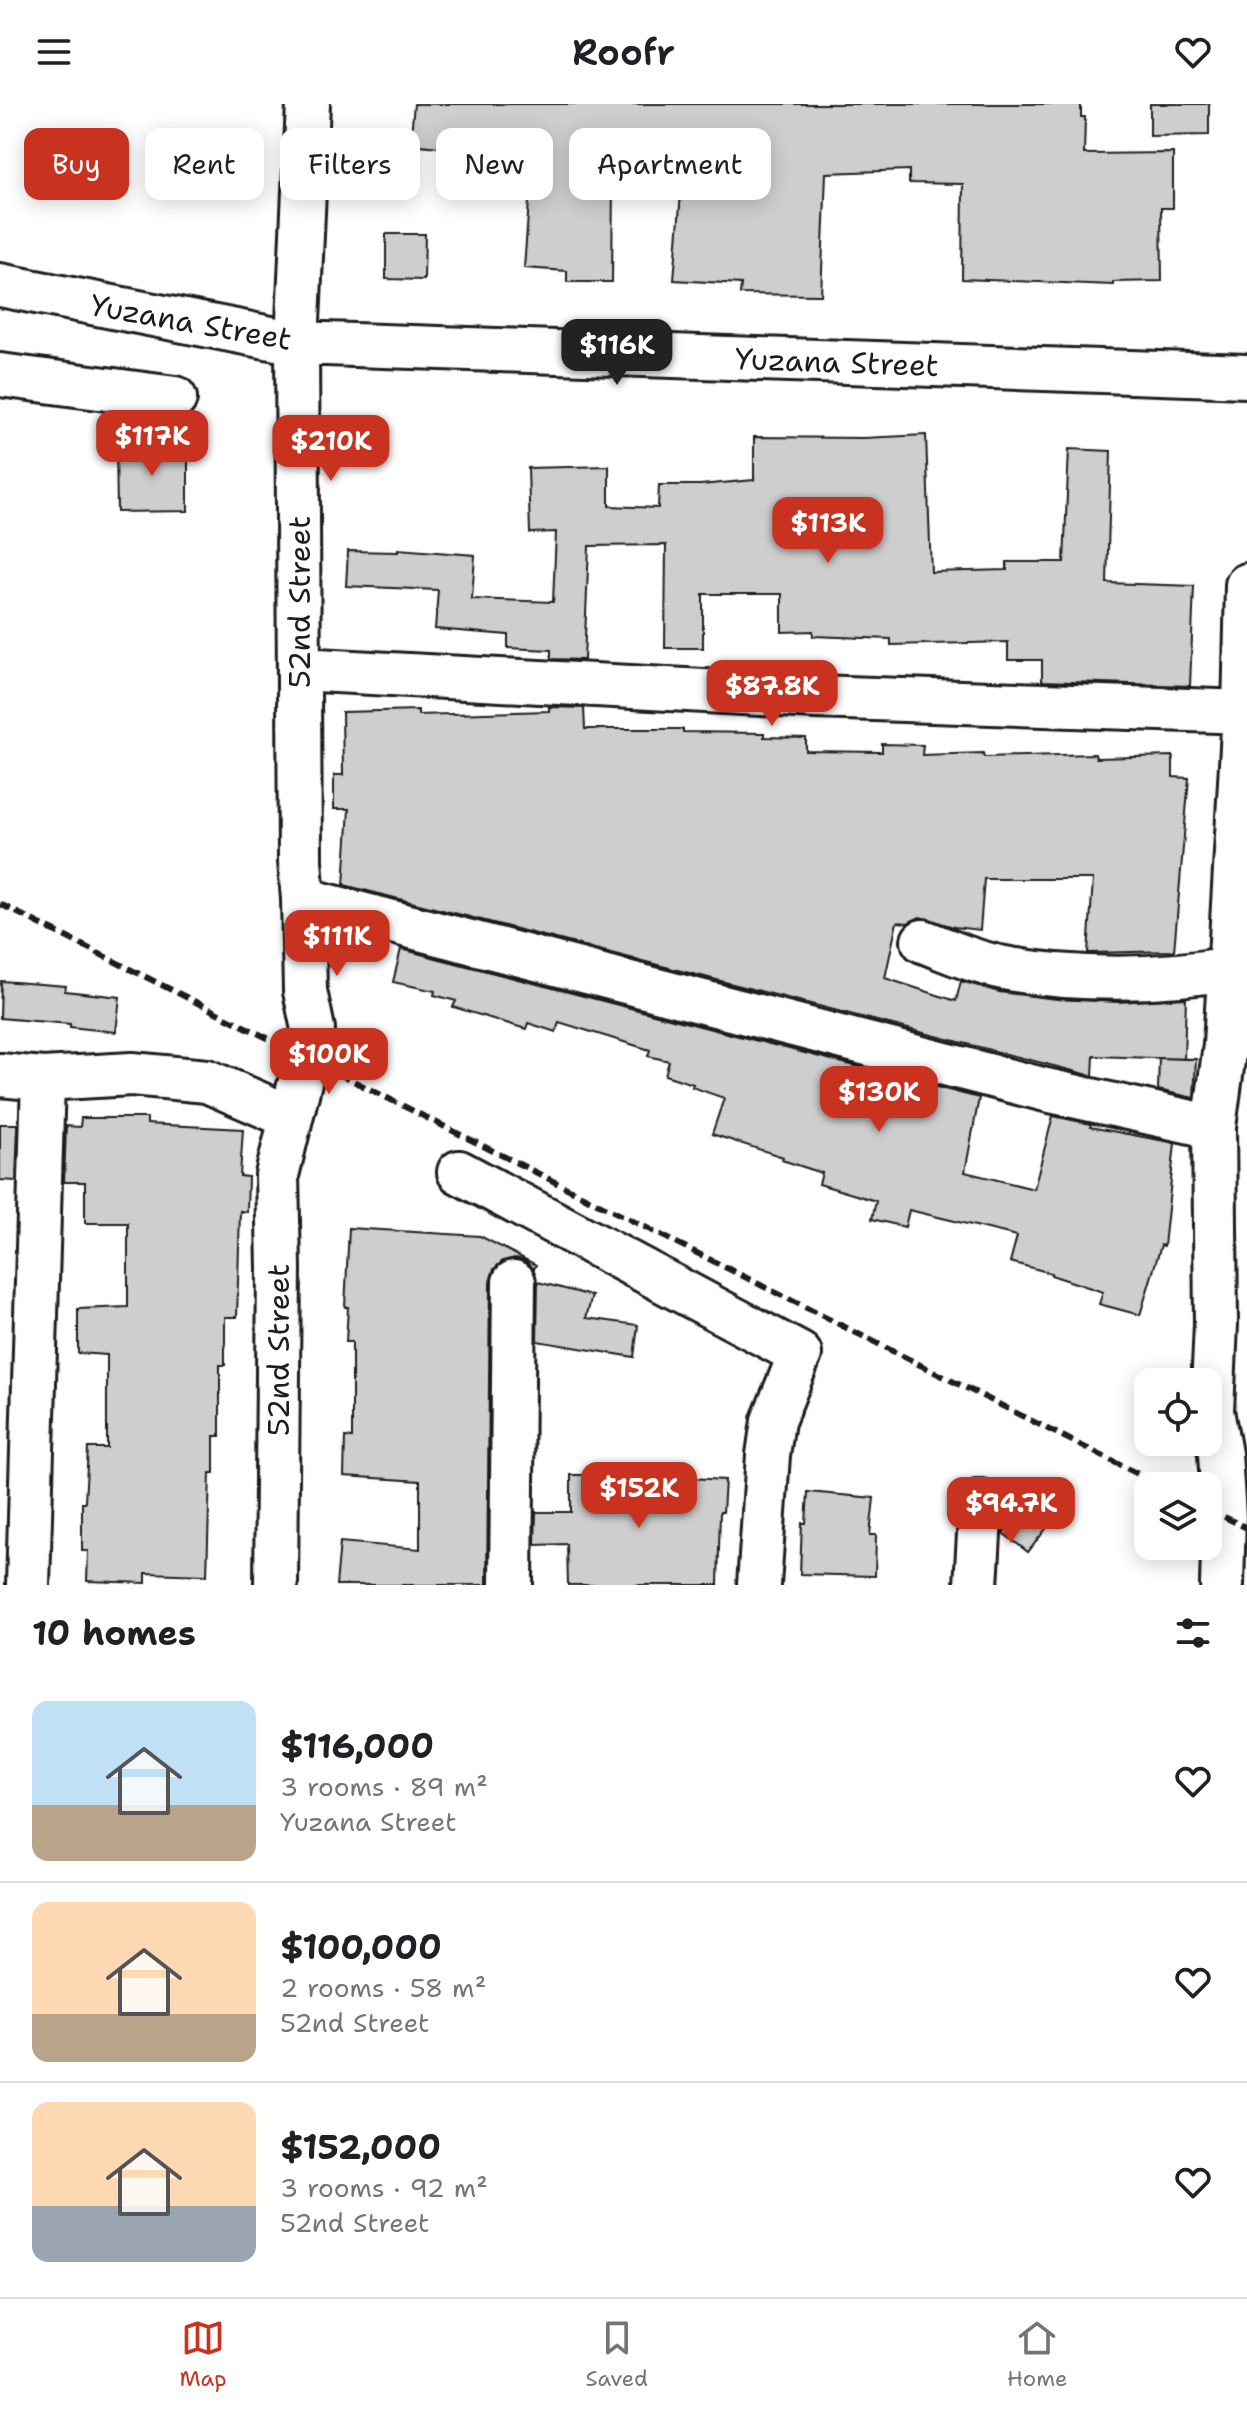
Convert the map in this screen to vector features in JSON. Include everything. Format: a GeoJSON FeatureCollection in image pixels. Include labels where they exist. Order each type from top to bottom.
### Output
{"type":"FeatureCollection","features":[{"type":"Feature","properties":{"kind":"street","name":"52nd Street"},"geometry":{"type":"LineString","coordinates":[[276,1585],[277,1175],[313,1029],[305,991],[302,880],[297,343],[308,104]]}},
{"type":"Feature","properties":{"kind":"street","name":"Yuzana Street"},"geometry":{"type":"LineString","coordinates":[[0,285],[297,343],[1247,376]]}},
{"type":"Feature","properties":{"kind":"street"},"geometry":{"type":"LineString","coordinates":[[0,375],[175,398]]}},
{"type":"Feature","properties":{"kind":"street"},"geometry":{"type":"LineString","coordinates":[[1222,1585],[1224,1517],[1212,1394],[1231,1325],[1214,1127],[1236,1045],[1230,968],[1245,712],[1247,585]]}},
{"type":"Feature","properties":{"kind":"street"},"geometry":{"type":"LineString","coordinates":[[299,669],[816,697],[1245,712]]}},
{"type":"Feature","properties":{"kind":"street"},"geometry":{"type":"LineString","coordinates":[[302,880],[1046,1090],[1214,1127]]}},
{"type":"Feature","properties":{"kind":"street"},"geometry":{"type":"LineString","coordinates":[[923,941],[1003,968],[1057,975],[1188,976],[1230,968]]}},
{"type":"Feature","properties":{"kind":"street"},"geometry":{"type":"LineString","coordinates":[[0,1075],[43,1079],[132,1074],[207,1081],[290,1117]]}},
{"type":"Feature","properties":{"kind":"street"},"geometry":{"type":"LineString","coordinates":[[28,1585],[43,1079]]}},
{"type":"Feature","properties":{"kind":"street"},"geometry":{"type":"LineString","coordinates":[[459,1172],[808,1339],[773,1421],[759,1585]]}},
{"type":"Feature","properties":{"kind":"street"},"geometry":{"type":"LineString","coordinates":[[511,1585],[514,1282]]}},
{"type":"Feature","properties":{"kind":"street"},"geometry":{"type":"LineString","coordinates":[[976,1585],[981,1501]]}},
{"type":"Feature","properties":{"kind":"building"},"geometry":{"type":"Polygon","coordinates":[[[414,104],[1081,104],[1081,117],[1085,117],[1084,154],[1173,153],[1173,208],[1161,208],[1162,281],[1113,282],[1113,285],[962,279],[963,184],[909,183],[909,170],[826,173],[821,295],[740,294],[741,284],[674,280],[680,200],[771,200],[771,128],[569,128],[569,200],[613,200],[612,282],[567,282],[567,271],[524,268],[529,200],[553,200],[553,128],[436,128],[436,147],[420,145],[420,128],[412,128],[414,104]]]}},
{"type":"Feature","properties":{"kind":"building"},"geometry":{"type":"Polygon","coordinates":[[[1150,104],[1209,104],[1209,135],[1150,136],[1150,104]]]}},
{"type":"Feature","properties":{"kind":"building"},"geometry":{"type":"Polygon","coordinates":[[[386,234],[425,234],[424,280],[386,279],[386,234]]]}},
{"type":"Feature","properties":{"kind":"building"},"geometry":{"type":"Polygon","coordinates":[[[926,435],[931,572],[1007,570],[1007,562],[1064,562],[1069,449],[1111,451],[1107,583],[1194,586],[1190,686],[1042,681],[1042,660],[1008,660],[1008,642],[891,645],[891,639],[813,636],[813,631],[782,632],[782,594],[703,594],[703,648],[665,648],[666,545],[589,546],[584,660],[551,659],[551,650],[508,648],[508,635],[435,629],[438,590],[346,586],[348,551],[398,552],[398,549],[475,555],[472,599],[553,602],[556,532],[530,533],[528,468],[609,466],[609,506],[658,508],[659,485],[754,480],[754,437],[926,435]]]}},
{"type":"Feature","properties":{"kind":"building"},"geometry":{"type":"Polygon","coordinates":[[[116,444],[188,444],[188,511],[117,512],[116,444]]]}},
{"type":"Feature","properties":{"kind":"building"},"geometry":{"type":"Polygon","coordinates":[[[549,707],[584,708],[585,729],[764,733],[764,737],[806,738],[806,751],[882,752],[882,744],[923,745],[922,755],[1173,756],[1173,777],[1189,778],[1174,951],[1088,953],[1093,879],[984,879],[980,930],[954,927],[920,917],[908,923],[897,922],[885,978],[956,1001],[961,981],[999,992],[1057,999],[1118,1002],[1186,998],[1184,1059],[1094,1056],[1093,1076],[344,885],[349,809],[334,809],[334,775],[343,775],[342,712],[418,710],[418,715],[549,711],[549,707]]]}},
{"type":"Feature","properties":{"kind":"building"},"geometry":{"type":"Polygon","coordinates":[[[401,949],[979,1098],[965,1172],[1034,1189],[1053,1116],[1091,1124],[1090,1127],[1175,1143],[1164,1246],[1161,1245],[1140,1315],[1099,1304],[1103,1292],[1010,1262],[1017,1236],[909,1210],[905,1227],[872,1219],[876,1201],[819,1184],[822,1173],[712,1134],[724,1098],[665,1075],[669,1061],[648,1056],[650,1050],[559,1022],[556,1032],[528,1023],[526,1029],[453,1007],[456,1001],[434,995],[435,991],[393,982],[401,949]]]}},
{"type":"Feature","properties":{"kind":"building"},"geometry":{"type":"Polygon","coordinates":[[[1,981],[66,986],[65,991],[120,997],[116,1032],[70,1027],[70,1024],[0,1018],[1,981]]]}},
{"type":"Feature","properties":{"kind":"building"},"geometry":{"type":"Polygon","coordinates":[[[1159,1058],[1196,1059],[1194,1098],[1158,1090],[1159,1058]]]}},
{"type":"Feature","properties":{"kind":"building"},"geometry":{"type":"Polygon","coordinates":[[[81,1118],[147,1118],[147,1124],[243,1129],[240,1176],[248,1177],[247,1212],[240,1211],[237,1317],[225,1317],[225,1365],[220,1365],[220,1436],[214,1436],[214,1473],[210,1473],[207,1575],[146,1573],[146,1583],[87,1581],[88,1551],[82,1551],[82,1502],[85,1502],[88,1448],[107,1448],[107,1355],[78,1353],[78,1309],[128,1307],[128,1223],[85,1223],[85,1182],[64,1182],[66,1126],[80,1127],[81,1118]]]}},
{"type":"Feature","properties":{"kind":"building"},"geometry":{"type":"Polygon","coordinates":[[[0,1124],[18,1124],[16,1181],[0,1180],[0,1124]]]}},
{"type":"Feature","properties":{"kind":"building"},"geometry":{"type":"Polygon","coordinates":[[[349,1228],[480,1236],[536,1265],[534,1269],[525,1261],[515,1258],[503,1261],[494,1269],[490,1282],[487,1585],[336,1585],[340,1542],[420,1549],[420,1481],[344,1476],[345,1437],[352,1438],[352,1342],[346,1342],[348,1307],[345,1307],[349,1228]]]}},
{"type":"Feature","properties":{"kind":"building"},"geometry":{"type":"Polygon","coordinates":[[[538,1282],[592,1296],[586,1318],[638,1325],[634,1357],[537,1341],[538,1282]]]}},
{"type":"Feature","properties":{"kind":"building"},"geometry":{"type":"Polygon","coordinates":[[[571,1475],[725,1480],[723,1512],[720,1512],[718,1585],[568,1585],[567,1544],[535,1545],[536,1512],[571,1512],[571,1475]]]}},
{"type":"Feature","properties":{"kind":"building"},"geometry":{"type":"Polygon","coordinates":[[[808,1492],[874,1498],[870,1535],[876,1535],[875,1576],[800,1574],[802,1523],[806,1523],[808,1492]]]}},
{"type":"Feature","properties":{"kind":"building"},"geometry":{"type":"Polygon","coordinates":[[[1026,1501],[1052,1521],[1028,1552],[1003,1533],[1026,1501]]]}},
{"type":"Feature","properties":{"kind":"railway"},"geometry":{"type":"LineString","coordinates":[[0,904],[1134,1472]]}},
{"type":"Feature","properties":{"kind":"railway"},"geometry":{"type":"LineString","coordinates":[[1222,1516],[1247,1528]]}}]}
